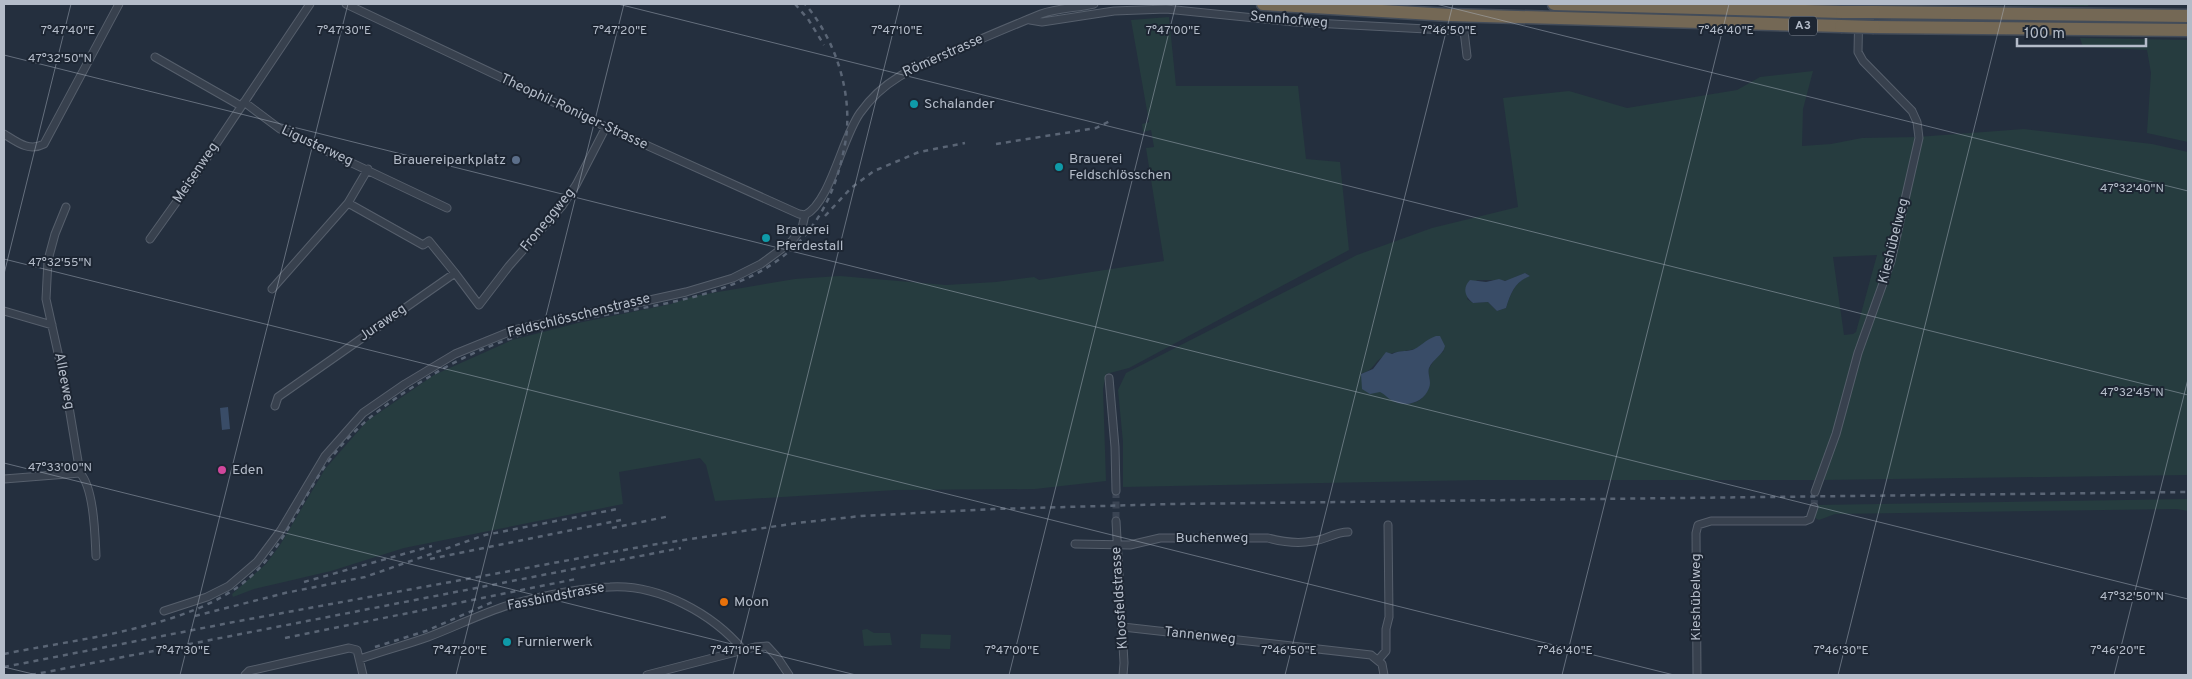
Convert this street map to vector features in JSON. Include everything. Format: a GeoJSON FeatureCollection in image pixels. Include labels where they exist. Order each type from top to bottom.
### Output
{"type":"FeatureCollection","features":[{"type":"Feature","properties":{"kind":"highway","name":"A3"},"geometry":{"type":"LineString","coordinates":[[1263,4],[1459,15],[1874,27],[2188,30]]}},
{"type":"Feature","properties":{"kind":"highway","name":"A3"},"geometry":{"type":"LineString","coordinates":[[1554,4],[1842,12],[2188,16]]}},
{"type":"Feature","properties":{"kind":"street"},"geometry":{"type":"LineString","coordinates":[[4,134],[26,147],[36,148],[44,144],[119,4]]}},
{"type":"Feature","properties":{"kind":"street","name":"Meisenweg"},"geometry":{"type":"LineString","coordinates":[[150,239],[190,183],[310,4]]}},
{"type":"Feature","properties":{"kind":"street","name":"Theophil-Roniger-Strasse"},"geometry":{"type":"LineString","coordinates":[[346,4],[606,127],[799,214],[805,215]]}},
{"type":"Feature","properties":{"kind":"street","name":"Römerstrasse"},"geometry":{"type":"LineString","coordinates":[[805,215],[813,211],[820,202],[846,138],[860,113],[896,76],[932,58],[1042,14],[1094,4]]}},
{"type":"Feature","properties":{"kind":"street","name":"Kieshübelweg"},"geometry":{"type":"LineString","coordinates":[[1815,492],[1836,434],[1858,354],[1891,261],[1919,138],[1917,122],[1912,111],[1863,61],[1858,52],[1859,4]]}},
{"type":"Feature","properties":{"kind":"street","name":"Sennhofweg"},"geometry":{"type":"LineString","coordinates":[[1030,20],[1042,22],[1114,11],[1166,9],[1295,22],[1464,31],[1466,56]]}},
{"type":"Feature","properties":{"kind":"street"},"geometry":{"type":"LineString","coordinates":[[156,57],[242,104]]}},
{"type":"Feature","properties":{"kind":"street","name":"Ligusterweg"},"geometry":{"type":"LineString","coordinates":[[242,104],[280,129],[447,208]]}},
{"type":"Feature","properties":{"kind":"street","name":"Froneggweg"},"geometry":{"type":"LineString","coordinates":[[455,273],[479,305],[509,266],[562,206],[576,185],[606,127]]}},
{"type":"Feature","properties":{"kind":"street","name":"Ligusterweg"},"geometry":{"type":"LineString","coordinates":[[272,289],[348,204],[368,169]]}},
{"type":"Feature","properties":{"kind":"street"},"geometry":{"type":"LineString","coordinates":[[348,204],[423,245],[429,242],[455,273]]}},
{"type":"Feature","properties":{"kind":"street","name":"Alleeweg"},"geometry":{"type":"LineString","coordinates":[[66,207],[55,234],[47,268],[46,299],[80,473],[85,479],[94,520],[96,556]]}},
{"type":"Feature","properties":{"kind":"street","name":"Feldschlösschenstrasse"},"geometry":{"type":"LineString","coordinates":[[164,611],[207,597],[230,586],[258,562],[281,530],[325,456],[363,413],[405,384],[455,354],[514,330],[686,292],[732,278],[761,264],[791,242],[802,228],[805,215]]}},
{"type":"Feature","properties":{"kind":"street","name":"Juraweg"},"geometry":{"type":"LineString","coordinates":[[275,406],[278,397],[455,273]]}},
{"type":"Feature","properties":{"kind":"street"},"geometry":{"type":"LineString","coordinates":[[4,311],[52,324]]}},
{"type":"Feature","properties":{"kind":"street"},"geometry":{"type":"LineString","coordinates":[[1110,378],[1116,491]]}},
{"type":"Feature","properties":{"kind":"street"},"geometry":{"type":"LineString","coordinates":[[4,479],[80,473]]}},
{"type":"Feature","properties":{"kind":"street","name":"Kieshübelweg"},"geometry":{"type":"LineString","coordinates":[[1697,675],[1696,533],[1698,526],[1711,521],[1805,521],[1810,519],[1814,507]]}},
{"type":"Feature","properties":{"kind":"street","name":"Kloosfeldstrasse"},"geometry":{"type":"LineString","coordinates":[[1116,521],[1124,663],[1123,675]]}},
{"type":"Feature","properties":{"kind":"street"},"geometry":{"type":"LineString","coordinates":[[1384,675],[1379,659],[1386,651],[1386,629],[1389,617],[1388,525]]}},
{"type":"Feature","properties":{"kind":"street","name":"Buchenweg"},"geometry":{"type":"LineString","coordinates":[[1074,544],[1130,545],[1160,538],[1268,538],[1282,542],[1314,542],[1340,532],[1348,532]]}},
{"type":"Feature","properties":{"kind":"street","name":"Fassbindstrasse"},"geometry":{"type":"LineString","coordinates":[[360,659],[428,636],[508,605],[612,586],[668,597],[704,617],[734,640],[743,650]]}},
{"type":"Feature","properties":{"kind":"street","name":"Tannenweg"},"geometry":{"type":"LineString","coordinates":[[1122,628],[1371,655],[1379,659]]}},
{"type":"Feature","properties":{"kind":"street"},"geometry":{"type":"LineString","coordinates":[[647,675],[743,650],[767,646],[789,675]]}},
{"type":"Feature","properties":{"kind":"street"},"geometry":{"type":"LineString","coordinates":[[245,675],[249,671],[348,648],[358,650],[363,675]]}},
{"type":"Feature","properties":{"kind":"green space"},"geometry":{"type":"Polygon","coordinates":[[[1863,4],[2089,4],[2088,6],[1863,4]]]}},
{"type":"Feature","properties":{"kind":"green space"},"geometry":{"type":"Polygon","coordinates":[[[1169,17],[1176,86],[1298,86],[1306,159],[1340,162],[1349,250],[1129,368],[1106,374],[1103,389],[1106,481],[1035,489],[896,490],[715,501],[706,465],[700,458],[619,472],[623,504],[404,548],[331,571],[254,589],[233,597],[232,594],[266,564],[280,545],[325,469],[367,421],[434,375],[512,340],[578,323],[671,304],[694,296],[795,279],[840,276],[946,285],[996,282],[1034,277],[1039,280],[1164,261],[1146,148],[1154,147],[1151,130],[1143,132],[1142,124],[1149,122],[1131,20],[1169,17]]]}},
{"type":"Feature","properties":{"kind":"green space"},"geometry":{"type":"Polygon","coordinates":[[[2080,38],[2188,40],[2188,142],[2147,133],[2151,73],[2147,50],[2083,47],[2080,38]]]}},
{"type":"Feature","properties":{"kind":"green space"},"geometry":{"type":"Polygon","coordinates":[[[1813,71],[1803,109],[1802,146],[1831,144],[1862,138],[1917,137],[2024,129],[2152,144],[2188,152],[2188,475],[1822,480],[1480,480],[1123,487],[1123,442],[1118,390],[1126,373],[1357,255],[1432,228],[1518,207],[1503,98],[1569,91],[1627,108],[1737,90],[1760,77],[1813,71]],[[1877,255],[1833,257],[1844,335],[1853,334],[1856,332],[1877,255]],[[1525,273],[1510,280],[1477,280],[1467,299],[1473,303],[1488,302],[1497,311],[1506,308],[1511,293],[1517,284],[1530,276],[1525,273]],[[1414,349],[1395,353],[1380,359],[1369,370],[1361,374],[1391,398],[1400,402],[1417,402],[1428,390],[1428,370],[1436,357],[1444,351],[1414,349]]]}},
{"type":"Feature","properties":{"kind":"green space"},"geometry":{"type":"Polygon","coordinates":[[[2188,499],[2188,511],[2177,509],[1835,514],[1819,520],[1815,518],[1817,505],[2188,499]]]}},
{"type":"Feature","properties":{"kind":"green space"},"geometry":{"type":"Polygon","coordinates":[[[867,629],[874,633],[890,633],[892,645],[864,646],[862,630],[867,629]]]}},
{"type":"Feature","properties":{"kind":"green space"},"geometry":{"type":"Polygon","coordinates":[[[921,634],[951,635],[950,649],[920,648],[921,634]]]}},
{"type":"Feature","properties":{"kind":"water"},"geometry":{"type":"Polygon","coordinates":[[[1525,273],[1530,276],[1514,288],[1506,308],[1497,311],[1488,302],[1473,303],[1466,295],[1465,289],[1470,280],[1486,282],[1499,279],[1505,281],[1525,273]]]}},
{"type":"Feature","properties":{"kind":"water"},"geometry":{"type":"Polygon","coordinates":[[[1436,336],[1440,336],[1445,346],[1429,368],[1429,388],[1427,393],[1419,400],[1409,404],[1398,403],[1380,392],[1370,394],[1362,389],[1361,374],[1373,369],[1386,352],[1392,354],[1412,350],[1436,336]]]}},
{"type":"Feature","properties":{"kind":"water"},"geometry":{"type":"Polygon","coordinates":[[[228,407],[230,429],[222,430],[220,408],[228,407]]]}},
{"type":"Feature","properties":{"kind":"tunnel"},"geometry":{"type":"LineString","coordinates":[[1116,491],[1116,521]]}},
{"type":"Feature","properties":{"kind":"tunnel"},"geometry":{"type":"LineString","coordinates":[[1814,507],[1815,492]]}},
{"type":"Feature","properties":{"kind":"railway"},"geometry":{"type":"LineString","coordinates":[[795,4],[808,19],[824,45]]}},
{"type":"Feature","properties":{"kind":"railway"},"geometry":{"type":"LineString","coordinates":[[4,654],[132,629],[196,609],[224,596],[248,579],[271,554],[290,526],[325,466],[348,438],[385,406],[459,360],[490,346],[539,329],[695,296],[737,283],[774,263],[806,234],[830,196],[845,144],[847,107],[840,70],[826,34],[805,4]]}},
{"type":"Feature","properties":{"kind":"railway"},"geometry":{"type":"LineString","coordinates":[[996,144],[1096,128],[1112,120]]}},
{"type":"Feature","properties":{"kind":"railway"},"geometry":{"type":"LineString","coordinates":[[825,216],[851,188],[874,171],[919,152],[965,143]]}},
{"type":"Feature","properties":{"kind":"railway"},"geometry":{"type":"LineString","coordinates":[[4,667],[239,621],[651,545],[797,523],[861,516],[993,509],[1173,504],[2188,492]]}},
{"type":"Feature","properties":{"kind":"railway"},"geometry":{"type":"LineString","coordinates":[[195,616],[285,593],[365,577],[485,535],[617,509]]}},
{"type":"Feature","properties":{"kind":"railway"},"geometry":{"type":"LineString","coordinates":[[612,528],[670,516]]}},
{"type":"Feature","properties":{"kind":"railway"},"geometry":{"type":"LineString","coordinates":[[430,559],[621,520]]}},
{"type":"Feature","properties":{"kind":"railway"},"geometry":{"type":"LineString","coordinates":[[304,582],[432,546]]}},
{"type":"Feature","properties":{"kind":"railway"},"geometry":{"type":"LineString","coordinates":[[31,675],[681,548]]}},
{"type":"Feature","properties":{"kind":"railway"},"geometry":{"type":"LineString","coordinates":[[285,638],[576,579]]}},
{"type":"Feature","properties":{"kind":"railway"},"geometry":{"type":"LineString","coordinates":[[375,647],[426,631],[495,601]]}},
{"type":"Feature","properties":{"kind":"place","name":"Schalander"},"geometry":{"type":"Point","coordinates":[914,104]}},
{"type":"Feature","properties":{"kind":"place","name":"Brauereiparkplatz"},"geometry":{"type":"Point","coordinates":[516,160]}},
{"type":"Feature","properties":{"kind":"place","name":"Brauerei Feldschlösschen"},"geometry":{"type":"Point","coordinates":[1059,167]}},
{"type":"Feature","properties":{"kind":"place","name":"Brauerei Pferdestall"},"geometry":{"type":"Point","coordinates":[766,238]}},
{"type":"Feature","properties":{"kind":"place","name":"Eden"},"geometry":{"type":"Point","coordinates":[222,470]}},
{"type":"Feature","properties":{"kind":"place","name":"Moon"},"geometry":{"type":"Point","coordinates":[724,602]}},
{"type":"Feature","properties":{"kind":"place","name":"Furnierwerk"},"geometry":{"type":"Point","coordinates":[507,642]}}]}
